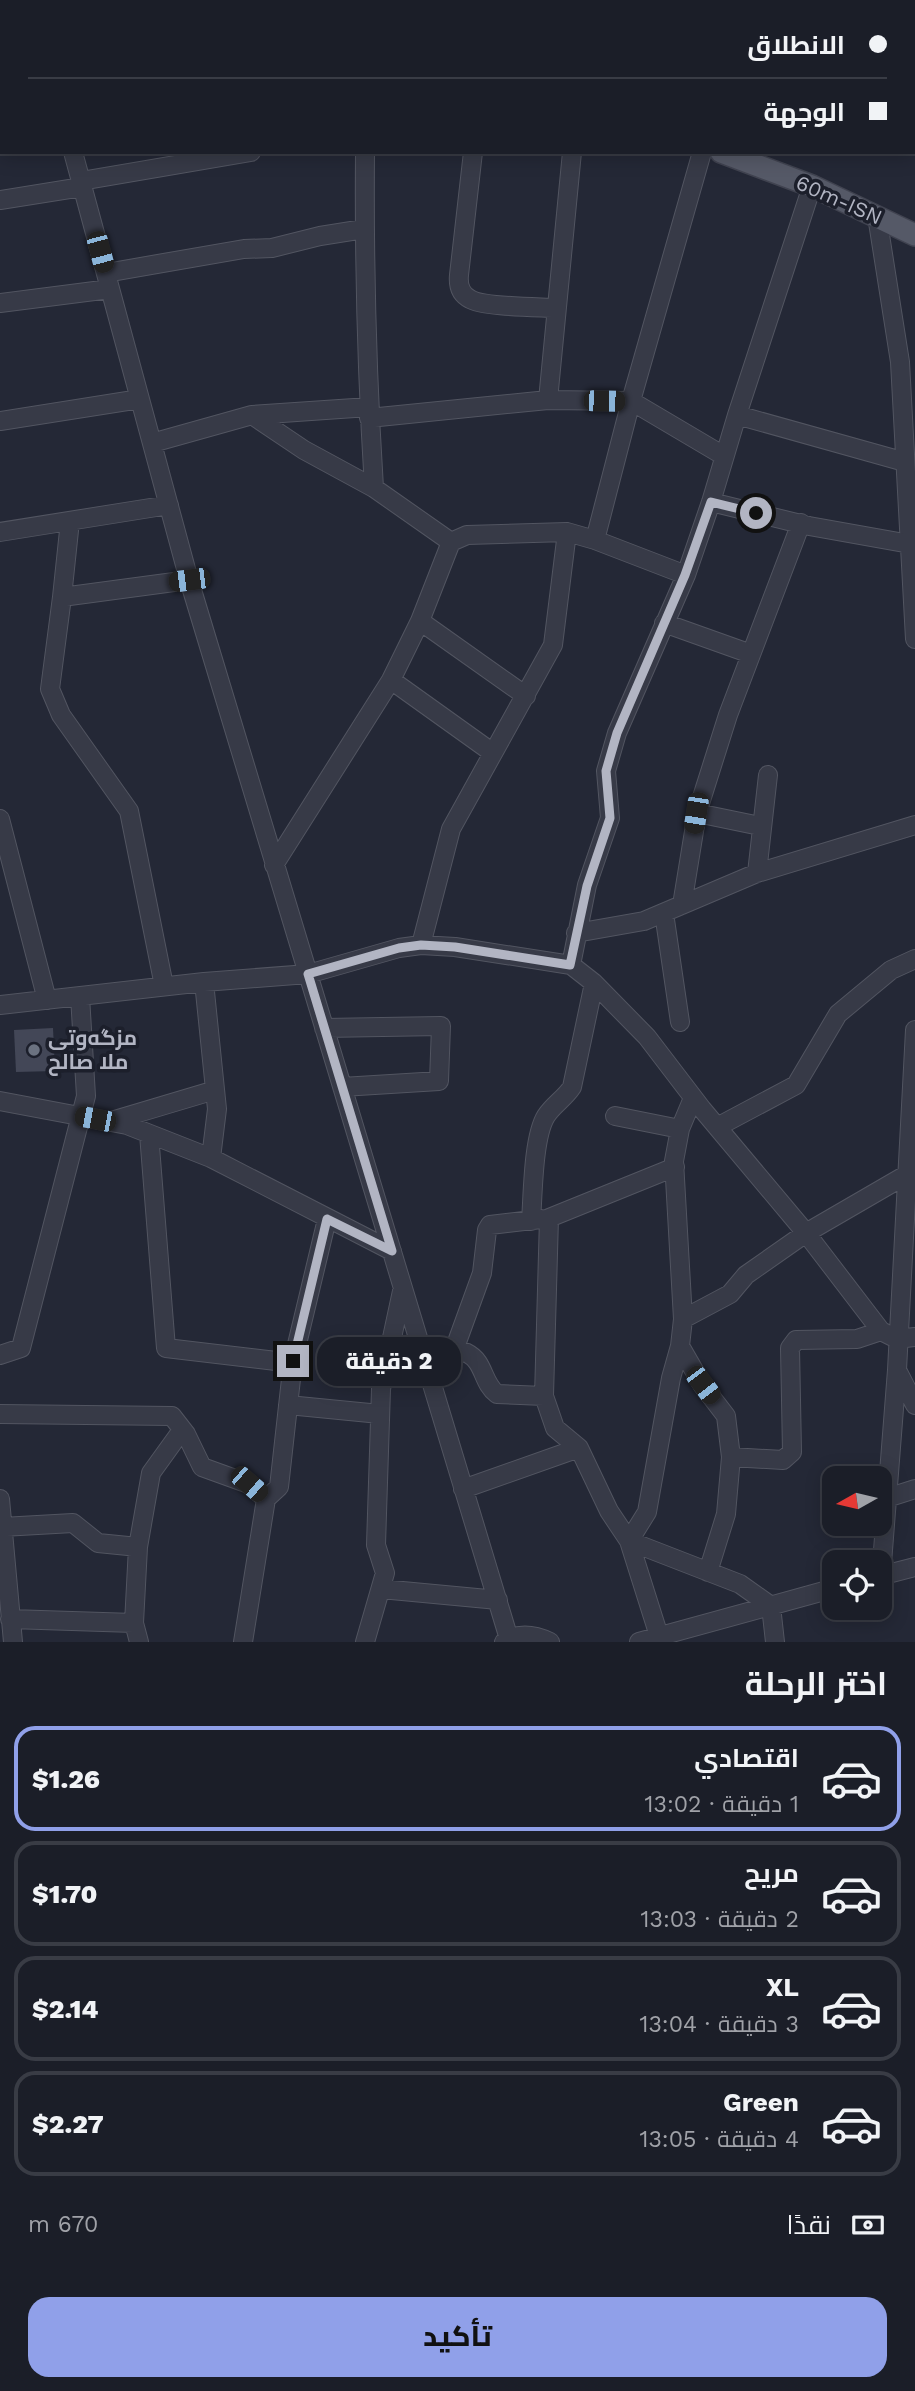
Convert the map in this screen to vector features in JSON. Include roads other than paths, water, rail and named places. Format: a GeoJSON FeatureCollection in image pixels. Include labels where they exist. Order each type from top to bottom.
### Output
{"type":"FeatureCollection","features":[{"type":"Feature","properties":{"kind":"main road","name":"60m-ISN"},"geometry":{"type":"LineString","coordinates":[[726,154],[812,186],[915,235]]}},
{"type":"Feature","properties":{"kind":"street"},"geometry":{"type":"LineString","coordinates":[[74,154],[189,580],[498,1600],[507,1640],[523,1635],[537,1636],[550,1642]]}},
{"type":"Feature","properties":{"kind":"street"},"geometry":{"type":"LineString","coordinates":[[0,200],[240,154]]}},
{"type":"Feature","properties":{"kind":"street"},"geometry":{"type":"LineString","coordinates":[[365,154],[364,229],[374,488]]}},
{"type":"Feature","properties":{"kind":"street"},"geometry":{"type":"LineString","coordinates":[[473,154],[459,275],[463,295],[475,302],[555,308]]}},
{"type":"Feature","properties":{"kind":"street"},"geometry":{"type":"LineString","coordinates":[[548,400],[572,154]]}},
{"type":"Feature","properties":{"kind":"street"},"geometry":{"type":"LineString","coordinates":[[595,540],[631,401],[701,154]]}},
{"type":"Feature","properties":{"kind":"street"},"geometry":{"type":"LineString","coordinates":[[570,965],[587,886],[610,818],[606,771],[617,733],[685,575],[812,186]]}},
{"type":"Feature","properties":{"kind":"street"},"geometry":{"type":"LineString","coordinates":[[877,216],[900,362],[915,639]]}},
{"type":"Feature","properties":{"kind":"street"},"geometry":{"type":"LineString","coordinates":[[0,303],[244,249],[272,248],[364,229]]}},
{"type":"Feature","properties":{"kind":"street"},"geometry":{"type":"LineString","coordinates":[[0,421],[140,400]]}},
{"type":"Feature","properties":{"kind":"street"},"geometry":{"type":"LineString","coordinates":[[152,443],[252,415],[369,412],[548,400],[631,401],[724,456]]}},
{"type":"Feature","properties":{"kind":"street"},"geometry":{"type":"LineString","coordinates":[[252,415],[304,450],[374,488],[451,542]]}},
{"type":"Feature","properties":{"kind":"street"},"geometry":{"type":"LineString","coordinates":[[737,415],[905,462]]}},
{"type":"Feature","properties":{"kind":"street"},"geometry":{"type":"LineString","coordinates":[[711,502],[910,544]]}},
{"type":"Feature","properties":{"kind":"street"},"geometry":{"type":"LineString","coordinates":[[0,532],[169,505]]}},
{"type":"Feature","properties":{"kind":"street"},"geometry":{"type":"LineString","coordinates":[[70,521],[50,689],[61,715],[129,811],[164,986]]}},
{"type":"Feature","properties":{"kind":"street"},"geometry":{"type":"LineString","coordinates":[[682,905],[696,813],[728,715],[801,523]]}},
{"type":"Feature","properties":{"kind":"street"},"geometry":{"type":"LineString","coordinates":[[421,945],[451,829],[553,645],[567,532]]}},
{"type":"Feature","properties":{"kind":"street"},"geometry":{"type":"LineString","coordinates":[[274,864],[391,680],[420,621],[451,542],[467,535],[567,532],[685,575]]}},
{"type":"Feature","properties":{"kind":"street"},"geometry":{"type":"LineString","coordinates":[[62,597],[189,580]]}},
{"type":"Feature","properties":{"kind":"street"},"geometry":{"type":"LineString","coordinates":[[420,621],[526,696]]}},
{"type":"Feature","properties":{"kind":"street"},"geometry":{"type":"LineString","coordinates":[[664,623],[751,654]]}},
{"type":"Feature","properties":{"kind":"street"},"geometry":{"type":"LineString","coordinates":[[391,680],[493,752]]}},
{"type":"Feature","properties":{"kind":"street"},"geometry":{"type":"LineString","coordinates":[[757,873],[760,826],[768,775]]}},
{"type":"Feature","properties":{"kind":"street"},"geometry":{"type":"LineString","coordinates":[[696,813],[760,826]]}},
{"type":"Feature","properties":{"kind":"street"},"geometry":{"type":"LineString","coordinates":[[0,819],[47,1000]]}},
{"type":"Feature","properties":{"kind":"street"},"geometry":{"type":"LineString","coordinates":[[576,933],[644,921],[757,873],[915,825]]}},
{"type":"Feature","properties":{"kind":"street"},"geometry":{"type":"LineString","coordinates":[[664,913],[680,1022]]}},
{"type":"Feature","properties":{"kind":"street"},"geometry":{"type":"LineString","coordinates":[[0,1005],[164,986],[308,974],[399,948],[421,945],[455,947],[570,965],[594,983],[647,1037],[693,1098],[806,1233],[898,1335]]}},
{"type":"Feature","properties":{"kind":"street"},"geometry":{"type":"LineString","coordinates":[[717,1127],[796,1085],[838,1014],[891,970],[915,959]]}},
{"type":"Feature","properties":{"kind":"street"},"geometry":{"type":"LineString","coordinates":[[204,982],[217,1109],[211,1158]]}},
{"type":"Feature","properties":{"kind":"street"},"geometry":{"type":"LineString","coordinates":[[594,983],[572,1087],[566,1097],[548,1113],[539,1129],[544,1396],[555,1429],[579,1448],[609,1511],[629,1541],[659,1636]]}},
{"type":"Feature","properties":{"kind":"street"},"geometry":{"type":"LineString","coordinates":[[0,1355],[21,1348],[86,1096],[80,996]]}},
{"type":"Feature","properties":{"kind":"street"},"geometry":{"type":"LineString","coordinates":[[324,1028],[441,1026],[439,1081],[342,1087]]}},
{"type":"Feature","properties":{"kind":"street"},"geometry":{"type":"LineString","coordinates":[[890,1466],[915,1030]]}},
{"type":"Feature","properties":{"kind":"street"},"geometry":{"type":"LineString","coordinates":[[110,1122],[215,1090]]}},
{"type":"Feature","properties":{"kind":"street"},"geometry":{"type":"LineString","coordinates":[[629,1541],[647,1512],[671,1378],[680,1346],[683,1319],[675,1167],[680,1129],[693,1098]]}},
{"type":"Feature","properties":{"kind":"street"},"geometry":{"type":"LineString","coordinates":[[0,1101],[110,1122],[149,1134],[211,1158],[392,1251]]}},
{"type":"Feature","properties":{"kind":"street"},"geometry":{"type":"LineString","coordinates":[[615,1116],[680,1129]]}},
{"type":"Feature","properties":{"kind":"street"},"geometry":{"type":"LineString","coordinates":[[149,1134],[166,1348],[293,1363]]}},
{"type":"Feature","properties":{"kind":"street"},"geometry":{"type":"LineString","coordinates":[[453,1353],[482,1273],[487,1230],[491,1225],[540,1219],[675,1167]]}},
{"type":"Feature","properties":{"kind":"street"},"geometry":{"type":"LineString","coordinates":[[683,1319],[730,1294],[746,1275],[806,1233],[906,1175]]}},
{"type":"Feature","properties":{"kind":"street"},"geometry":{"type":"LineString","coordinates":[[243,1642],[266,1499],[279,1487],[293,1363],[327,1219]]}},
{"type":"Feature","properties":{"kind":"street"},"geometry":{"type":"LineString","coordinates":[[365,1642],[386,1573],[376,1545],[381,1389],[403,1288]]}},
{"type":"Feature","properties":{"kind":"street"},"geometry":{"type":"LineString","coordinates":[[731,1457],[783,1460],[792,1452],[790,1348],[796,1340],[898,1335]]}},
{"type":"Feature","properties":{"kind":"street"},"geometry":{"type":"LineString","coordinates":[[421,1346],[453,1353],[467,1353],[479,1362],[491,1390],[497,1394],[544,1396]]}},
{"type":"Feature","properties":{"kind":"street"},"geometry":{"type":"LineString","coordinates":[[680,1346],[703,1385],[726,1416],[731,1457],[726,1514],[708,1572]]}},
{"type":"Feature","properties":{"kind":"street"},"geometry":{"type":"LineString","coordinates":[[897,1370],[915,1405]]}},
{"type":"Feature","properties":{"kind":"street"},"geometry":{"type":"LineString","coordinates":[[288,1405],[380,1414]]}},
{"type":"Feature","properties":{"kind":"street"},"geometry":{"type":"LineString","coordinates":[[0,1414],[172,1416],[202,1467],[249,1484],[266,1499]]}},
{"type":"Feature","properties":{"kind":"street"},"geometry":{"type":"LineString","coordinates":[[139,1642],[134,1623],[138,1547],[152,1473],[182,1430]]}},
{"type":"Feature","properties":{"kind":"street"},"geometry":{"type":"LineString","coordinates":[[463,1489],[579,1448]]}},
{"type":"Feature","properties":{"kind":"street"},"geometry":{"type":"LineString","coordinates":[[892,1496],[915,1489]]}},
{"type":"Feature","properties":{"kind":"street"},"geometry":{"type":"LineString","coordinates":[[0,1499],[13,1642]]}},
{"type":"Feature","properties":{"kind":"street"},"geometry":{"type":"LineString","coordinates":[[2,1527],[73,1523],[98,1543],[138,1547]]}},
{"type":"Feature","properties":{"kind":"street"},"geometry":{"type":"LineString","coordinates":[[629,1541],[740,1584],[771,1606],[775,1642]]}},
{"type":"Feature","properties":{"kind":"street"},"geometry":{"type":"LineString","coordinates":[[892,1573],[915,1567]]}},
{"type":"Feature","properties":{"kind":"street"},"geometry":{"type":"LineString","coordinates":[[381,1589],[498,1600]]}},
{"type":"Feature","properties":{"kind":"street"},"geometry":{"type":"LineString","coordinates":[[639,1642],[822,1592]]}},
{"type":"Feature","properties":{"kind":"street"},"geometry":{"type":"LineString","coordinates":[[10,1619],[134,1623]]}},
{"type":"Feature","properties":{"kind":"place","name":"مزگه‌وتی ملا صالح"},"geometry":{"type":"Point","coordinates":[34,1050]}}]}
